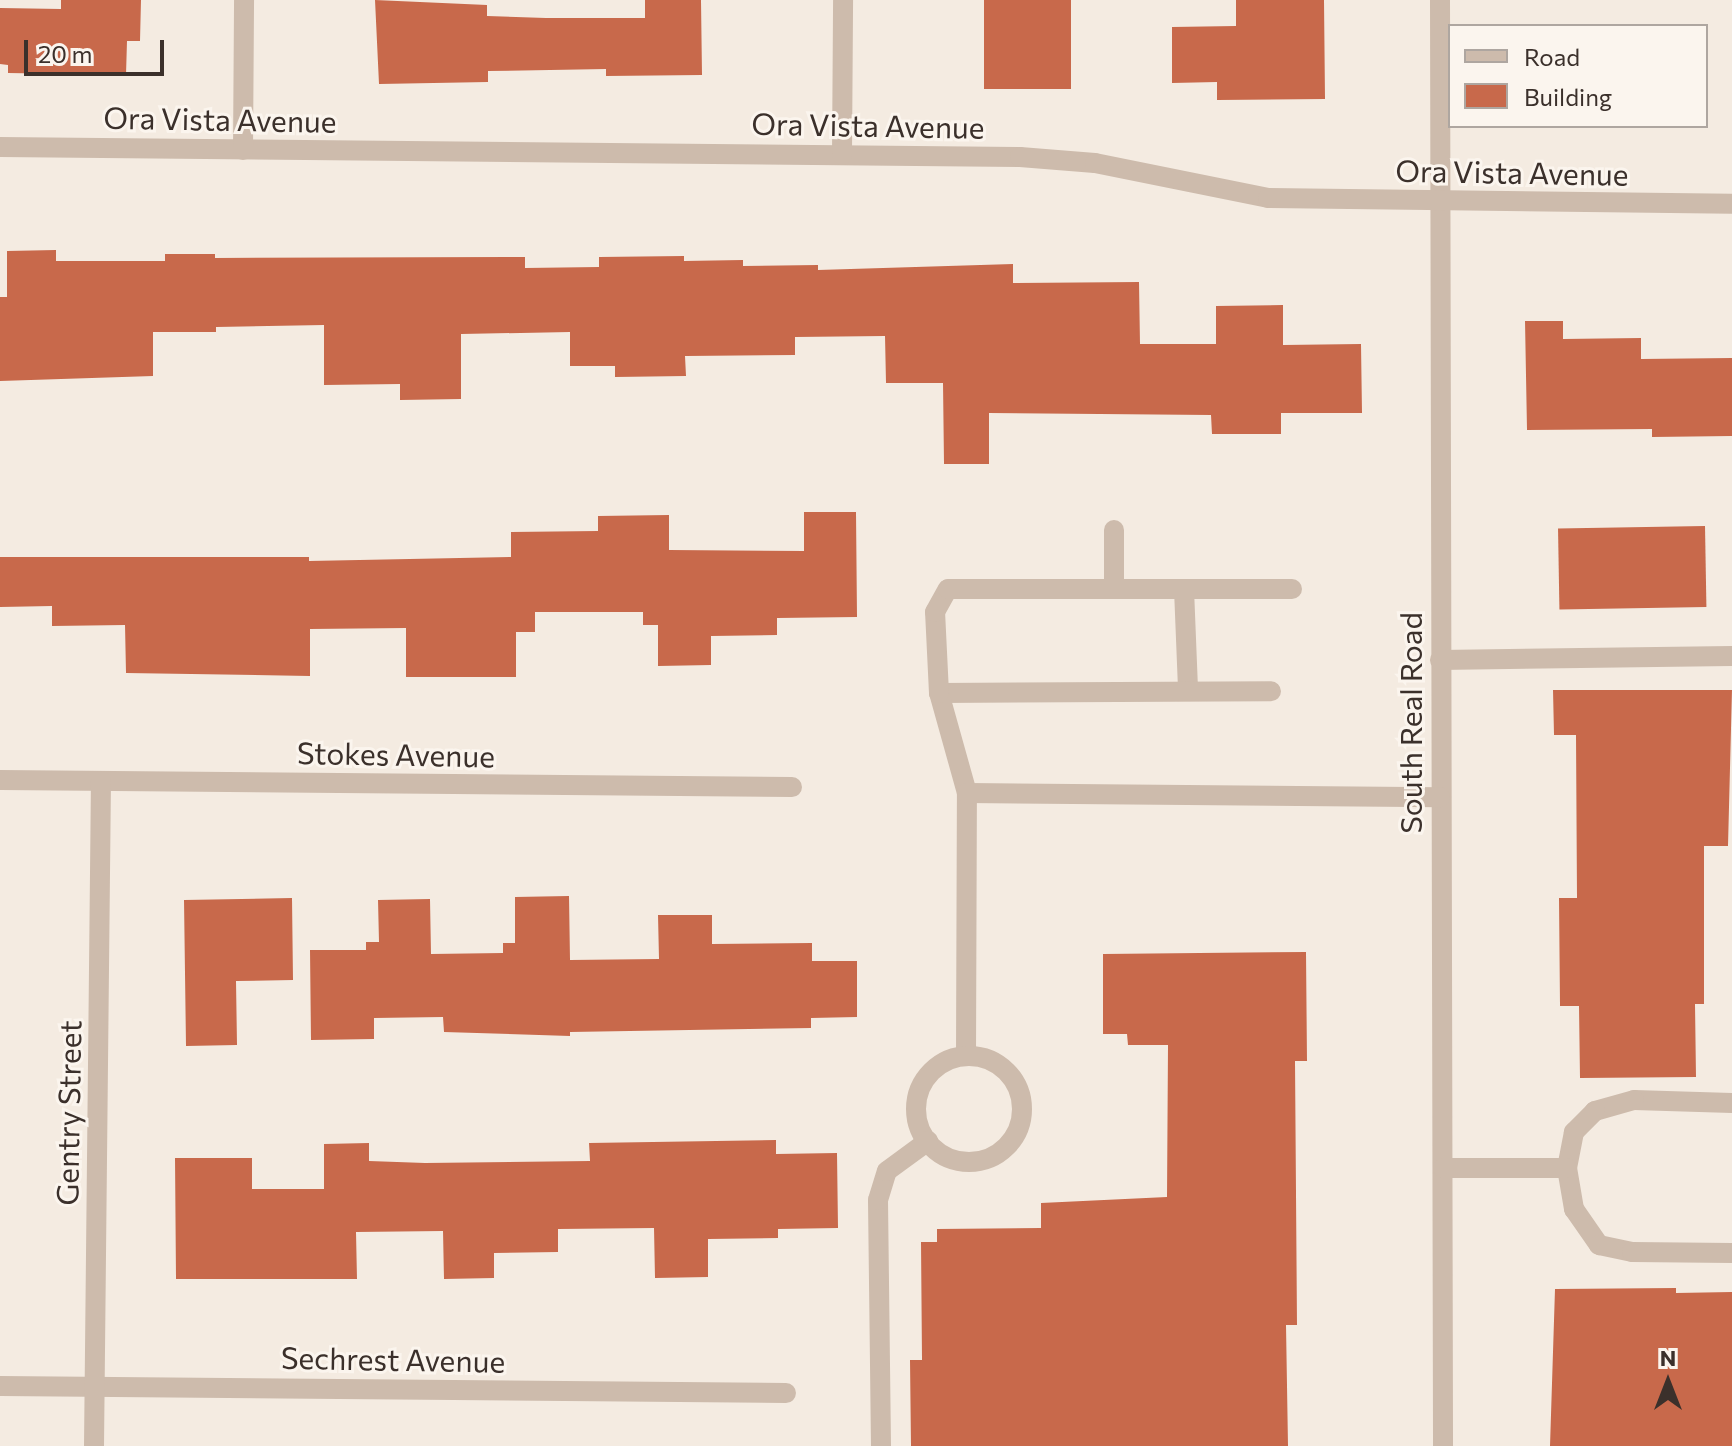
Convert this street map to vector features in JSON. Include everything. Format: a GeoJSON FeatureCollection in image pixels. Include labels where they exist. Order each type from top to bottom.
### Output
{"type":"FeatureCollection","features":[{"type":"Feature","properties":{"kind":"street"},"geometry":{"type":"LineString","coordinates":[[243,150],[244,0]]}},
{"type":"Feature","properties":{"kind":"street"},"geometry":{"type":"LineString","coordinates":[[842,155],[843,0]]}},
{"type":"Feature","properties":{"kind":"street","name":"South Real Road"},"geometry":{"type":"LineString","coordinates":[[1440,0],[1443,1446]]}},
{"type":"Feature","properties":{"kind":"street","name":"Ora Vista Avenue"},"geometry":{"type":"LineString","coordinates":[[0,147],[1020,157],[1095,163],[1268,198],[1732,204]]}},
{"type":"Feature","properties":{"kind":"street"},"geometry":{"type":"LineString","coordinates":[[1114,530],[1114,589]]}},
{"type":"Feature","properties":{"kind":"street"},"geometry":{"type":"LineString","coordinates":[[966,1056],[967,793],[939,693],[935,612],[948,589],[1292,589]]}},
{"type":"Feature","properties":{"kind":"street"},"geometry":{"type":"LineString","coordinates":[[1184,589],[1188,690]]}},
{"type":"Feature","properties":{"kind":"street"},"geometry":{"type":"LineString","coordinates":[[1440,660],[1732,656]]}},
{"type":"Feature","properties":{"kind":"street"},"geometry":{"type":"LineString","coordinates":[[939,693],[1271,691]]}},
{"type":"Feature","properties":{"kind":"street","name":"Stokes Avenue"},"geometry":{"type":"LineString","coordinates":[[0,780],[792,787]]}},
{"type":"Feature","properties":{"kind":"street","name":"Gentry Street"},"geometry":{"type":"LineString","coordinates":[[94,1446],[101,781]]}},
{"type":"Feature","properties":{"kind":"street"},"geometry":{"type":"LineString","coordinates":[[967,793],[1440,797]]}},
{"type":"Feature","properties":{"kind":"street"},"geometry":{"type":"LineString","coordinates":[[966,1056],[987,1059],[1018,1086],[1020,1127],[1001,1151],[973,1162],[952,1160],[928,1141],[916,1113],[919,1092],[929,1074],[946,1061],[966,1056]]}},
{"type":"Feature","properties":{"kind":"street"},"geometry":{"type":"LineString","coordinates":[[1732,1103],[1634,1100],[1595,1111],[1574,1132],[1567,1168],[1574,1209],[1599,1245],[1632,1252],[1732,1253]]}},
{"type":"Feature","properties":{"kind":"street"},"geometry":{"type":"LineString","coordinates":[[881,1446],[878,1200],[887,1171],[928,1141]]}},
{"type":"Feature","properties":{"kind":"street"},"geometry":{"type":"LineString","coordinates":[[1443,1168],[1567,1168]]}},
{"type":"Feature","properties":{"kind":"street","name":"Sechrest Avenue"},"geometry":{"type":"LineString","coordinates":[[0,1386],[786,1393]]}},
{"type":"Feature","properties":{"kind":"building"},"geometry":{"type":"Polygon","coordinates":[[[61,0],[141,0],[140,41],[127,41],[126,75],[8,73],[8,65],[0,64],[0,8],[61,9],[61,0]]]}},
{"type":"Feature","properties":{"kind":"building"},"geometry":{"type":"Polygon","coordinates":[[[375,0],[487,5],[487,16],[645,18],[645,0],[701,0],[702,75],[606,76],[606,69],[488,71],[488,82],[379,84],[375,0]]]}},
{"type":"Feature","properties":{"kind":"building"},"geometry":{"type":"Polygon","coordinates":[[[984,0],[1071,0],[1071,89],[984,89],[984,0]]]}},
{"type":"Feature","properties":{"kind":"building"},"geometry":{"type":"Polygon","coordinates":[[[1236,0],[1324,0],[1325,99],[1217,100],[1217,82],[1172,83],[1172,27],[1236,26],[1236,0]]]}},
{"type":"Feature","properties":{"kind":"building"},"geometry":{"type":"Polygon","coordinates":[[[56,250],[56,261],[165,261],[165,254],[215,254],[215,258],[525,257],[525,268],[599,267],[599,257],[684,256],[684,261],[743,260],[743,266],[818,265],[818,270],[1013,264],[1013,283],[1139,282],[1140,344],[1216,344],[1216,306],[1283,305],[1283,345],[1361,344],[1362,413],[1281,413],[1281,434],[1212,434],[1211,415],[989,413],[989,464],[944,464],[943,383],[886,383],[885,336],[795,337],[795,355],[685,356],[686,376],[615,377],[615,366],[570,366],[570,332],[461,334],[461,399],[400,400],[400,384],[324,385],[324,325],[216,327],[216,332],[153,332],[153,376],[0,381],[0,297],[7,297],[7,251],[56,250]]]}},
{"type":"Feature","properties":{"kind":"building"},"geometry":{"type":"Polygon","coordinates":[[[1525,321],[1563,321],[1563,339],[1641,338],[1641,359],[1732,358],[1732,436],[1652,437],[1652,429],[1527,430],[1525,321]]]}},
{"type":"Feature","properties":{"kind":"building"},"geometry":{"type":"Polygon","coordinates":[[[804,512],[856,512],[857,617],[777,618],[777,635],[711,636],[711,665],[658,666],[658,625],[643,625],[643,612],[535,612],[535,632],[516,632],[516,677],[406,677],[406,628],[310,629],[310,676],[126,673],[125,625],[52,626],[52,606],[0,607],[0,557],[309,557],[309,561],[511,557],[511,532],[598,531],[598,516],[669,515],[669,550],[804,551],[804,512]]]}},
{"type":"Feature","properties":{"kind":"building"},"geometry":{"type":"Polygon","coordinates":[[[1705,526],[1706,607],[1559,610],[1558,529],[1705,526]]]}},
{"type":"Feature","properties":{"kind":"building"},"geometry":{"type":"Polygon","coordinates":[[[1553,690],[1732,690],[1728,846],[1704,846],[1704,1004],[1695,1004],[1696,1077],[1580,1078],[1579,1006],[1560,1006],[1559,898],[1577,898],[1576,735],[1554,735],[1553,690]]]}},
{"type":"Feature","properties":{"kind":"building"},"geometry":{"type":"Polygon","coordinates":[[[569,896],[570,960],[659,959],[658,915],[712,915],[712,944],[812,943],[812,961],[857,961],[857,1017],[811,1018],[811,1028],[570,1032],[570,1036],[444,1032],[443,1017],[374,1018],[374,1039],[311,1040],[310,950],[366,950],[366,942],[379,942],[378,900],[430,899],[431,954],[503,953],[503,943],[515,943],[515,897],[569,896]]]}},
{"type":"Feature","properties":{"kind":"building"},"geometry":{"type":"Polygon","coordinates":[[[292,898],[293,980],[236,981],[237,1045],[186,1046],[184,900],[292,898]]]}},
{"type":"Feature","properties":{"kind":"building"},"geometry":{"type":"Polygon","coordinates":[[[1306,952],[1307,1061],[1295,1061],[1297,1325],[1286,1325],[1288,1446],[911,1446],[910,1360],[922,1360],[921,1242],[937,1242],[937,1229],[1041,1228],[1041,1203],[1167,1197],[1168,1045],[1128,1045],[1127,1034],[1103,1034],[1103,954],[1306,952]]]}},
{"type":"Feature","properties":{"kind":"building"},"geometry":{"type":"Polygon","coordinates":[[[776,1140],[776,1154],[837,1153],[838,1228],[778,1229],[778,1238],[708,1239],[708,1277],[655,1278],[654,1228],[558,1229],[558,1252],[494,1253],[494,1278],[444,1279],[443,1231],[356,1232],[357,1279],[176,1279],[175,1158],[252,1158],[252,1189],[324,1189],[324,1144],[369,1143],[369,1161],[425,1163],[590,1161],[589,1143],[776,1140]]]}},
{"type":"Feature","properties":{"kind":"building"},"geometry":{"type":"Polygon","coordinates":[[[1676,1288],[1676,1293],[1732,1292],[1732,1446],[1550,1446],[1555,1289],[1676,1288]]]}}]}
